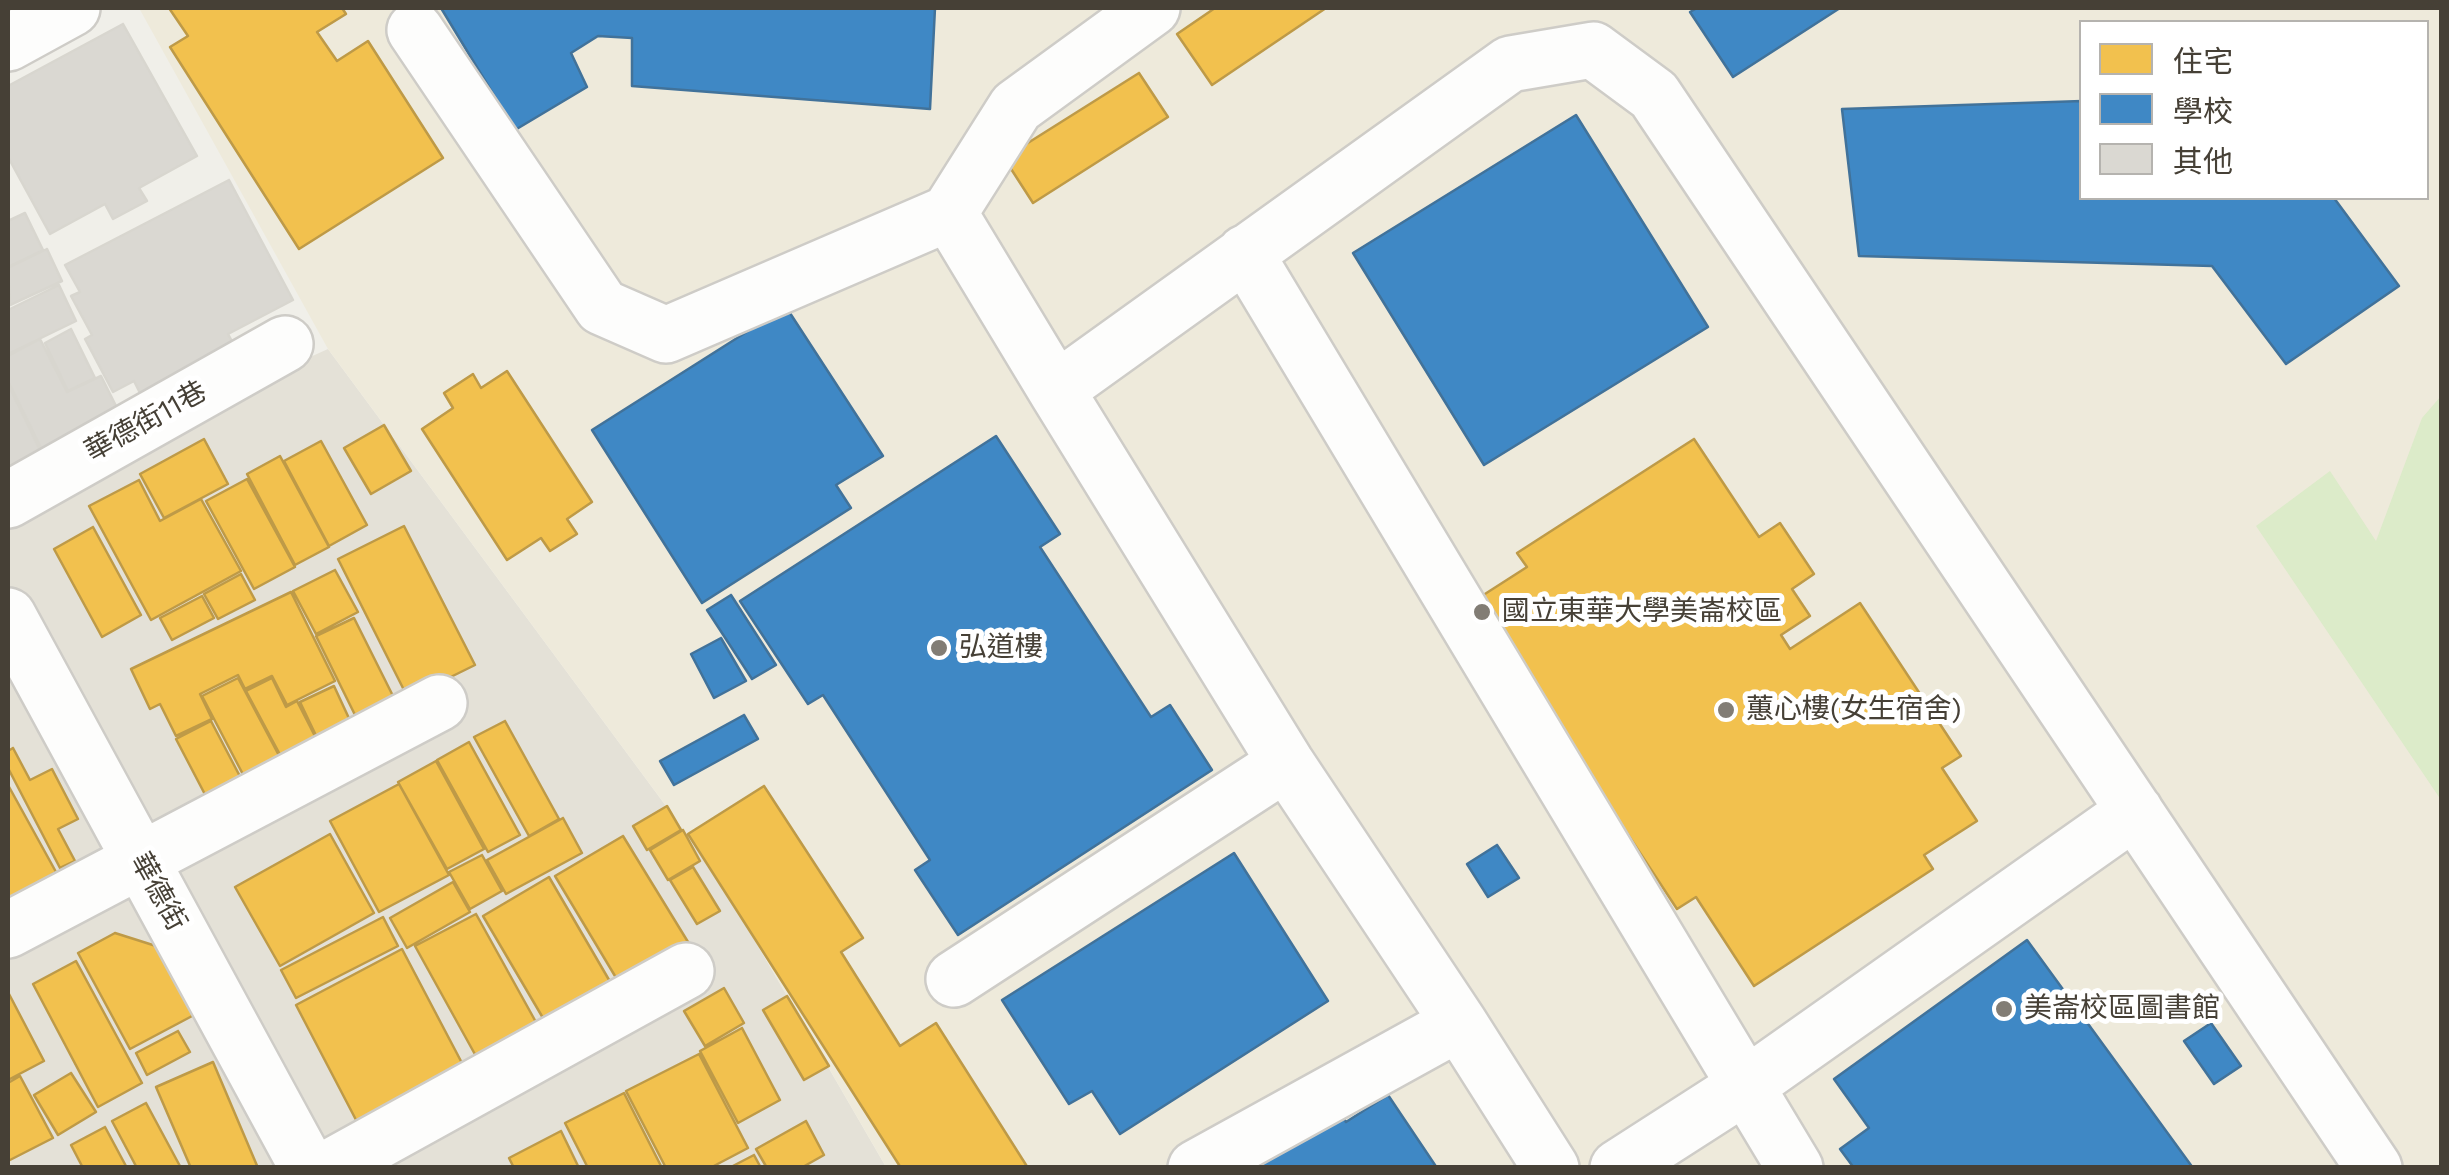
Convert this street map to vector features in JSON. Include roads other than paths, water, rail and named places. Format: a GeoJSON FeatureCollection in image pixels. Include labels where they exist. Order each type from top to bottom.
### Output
{"type":"FeatureCollection","features":[{"type":"Feature","properties":{"kind":"street"},"geometry":{"type":"LineString","coordinates":[[8,43],[72,8]]}},
{"type":"Feature","properties":{"kind":"street"},"geometry":{"type":"LineString","coordinates":[[415,30],[602,307],[666,335],[949,213],[1016,107],[1152,8]]}},
{"type":"Feature","properties":{"kind":"street"},"geometry":{"type":"LineString","coordinates":[[1056,390],[1510,64],[1593,50],[1654,95],[2374,1168]]}},
{"type":"Feature","properties":{"kind":"street"},"geometry":{"type":"LineString","coordinates":[[949,213],[1286,763],[1460,1024],[1550,1168]]}},
{"type":"Feature","properties":{"kind":"street"},"geometry":{"type":"LineString","coordinates":[[1245,253],[1796,1168]]}},
{"type":"Feature","properties":{"kind":"street","name":"華德街11巷"},"geometry":{"type":"LineString","coordinates":[[8,500],[285,344]]}},
{"type":"Feature","properties":{"kind":"street","name":"華德街"},"geometry":{"type":"LineString","coordinates":[[8,616],[308,1168]]}},
{"type":"Feature","properties":{"kind":"street"},"geometry":{"type":"LineString","coordinates":[[8,930],[439,703]]}},
{"type":"Feature","properties":{"kind":"street"},"geometry":{"type":"LineString","coordinates":[[954,979],[1286,763]]}},
{"type":"Feature","properties":{"kind":"street"},"geometry":{"type":"LineString","coordinates":[[1618,1168],[1744,1087],[2135,811]]}},
{"type":"Feature","properties":{"kind":"street"},"geometry":{"type":"LineString","coordinates":[[328,1168],[686,971]]}},
{"type":"Feature","properties":{"kind":"street"},"geometry":{"type":"LineString","coordinates":[[1196,1168],[1460,1024]]}},
{"type":"Feature","properties":{"kind":"place","name":"國立東華大學美崙校區"},"geometry":{"type":"Point","coordinates":[1482,612]}},
{"type":"Feature","properties":{"kind":"place","name":"弘道樓"},"geometry":{"type":"Point","coordinates":[939,648]}},
{"type":"Feature","properties":{"kind":"place","name":"蕙心樓(女生宿舍)"},"geometry":{"type":"Point","coordinates":[1726,710]}},
{"type":"Feature","properties":{"kind":"place","name":"美崙校區圖書館"},"geometry":{"type":"Point","coordinates":[2004,1009]}}]}
